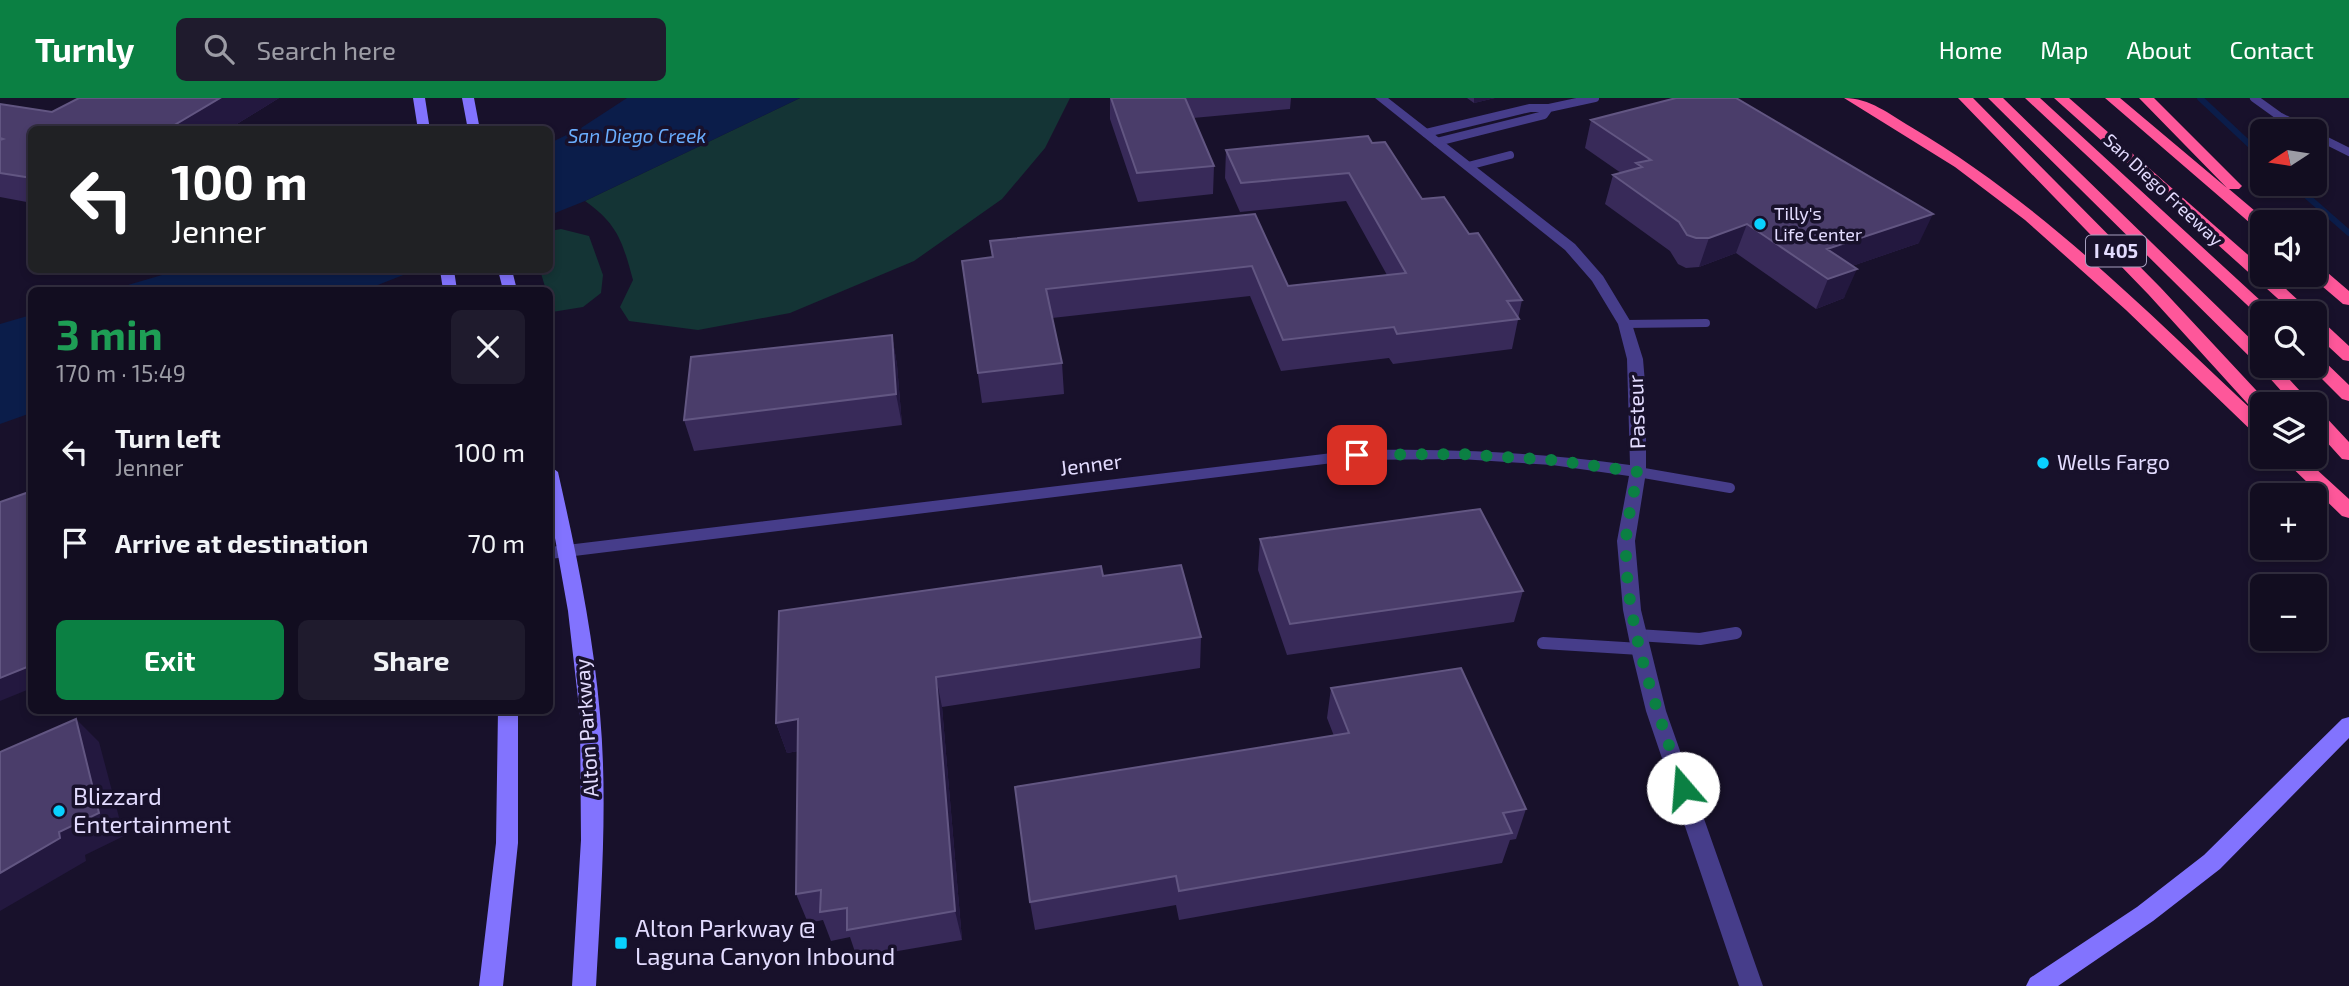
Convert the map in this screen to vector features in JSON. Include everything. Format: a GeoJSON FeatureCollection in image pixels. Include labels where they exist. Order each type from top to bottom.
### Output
{"type":"FeatureCollection","features":[{"type":"Feature","properties":{"kind":"highway"},"geometry":{"type":"LineString","coordinates":[[1845,98],[1958,162]]}},
{"type":"Feature","properties":{"kind":"highway"},"geometry":{"type":"LineString","coordinates":[[1851,98],[1958,162],[2055,237],[2250,419]]}},
{"type":"Feature","properties":{"kind":"highway","name":"I 405"},"geometry":{"type":"LineString","coordinates":[[1965,98],[2086,219],[2250,395]]}},
{"type":"Feature","properties":{"kind":"highway"},"geometry":{"type":"LineString","coordinates":[[1995,98],[2250,348]]}},
{"type":"Feature","properties":{"kind":"highway","name":"San Diego Freeway"},"geometry":{"type":"LineString","coordinates":[[2032,98],[2253,301]]}},
{"type":"Feature","properties":{"kind":"highway","name":"San Diego Freeway"},"geometry":{"type":"LineString","coordinates":[[2061,98],[2290,301]]}},
{"type":"Feature","properties":{"kind":"highway"},"geometry":{"type":"LineString","coordinates":[[2112,98],[2250,215]]}},
{"type":"Feature","properties":{"kind":"highway"},"geometry":{"type":"LineString","coordinates":[[2146,98],[2259,210]]}},
{"type":"Feature","properties":{"kind":"highway"},"geometry":{"type":"LineString","coordinates":[[2327,280],[2346,297]]}},
{"type":"Feature","properties":{"kind":"highway"},"geometry":{"type":"LineString","coordinates":[[2327,335],[2349,356]]}},
{"type":"Feature","properties":{"kind":"highway"},"geometry":{"type":"LineString","coordinates":[[2327,374],[2349,395]]}},
{"type":"Feature","properties":{"kind":"highway"},"geometry":{"type":"LineString","coordinates":[[2278,378],[2292,392]]}},
{"type":"Feature","properties":{"kind":"highway"},"geometry":{"type":"LineString","coordinates":[[2327,430],[2349,454]]}},
{"type":"Feature","properties":{"kind":"highway"},"geometry":{"type":"LineString","coordinates":[[2304,469],[2349,509]]}},
{"type":"Feature","properties":{"kind":"highway"},"geometry":{"type":"LineString","coordinates":[[2315,469],[2349,509]]}},
{"type":"Feature","properties":{"kind":"main road"},"geometry":{"type":"LineString","coordinates":[[419,98],[423,126]]}},
{"type":"Feature","properties":{"kind":"main road"},"geometry":{"type":"LineString","coordinates":[[468,98],[473,126]]}},
{"type":"Feature","properties":{"kind":"main road","name":"Alton Parkway"},"geometry":{"type":"LineString","coordinates":[[553,506],[557,552],[576,606],[592,749],[592,847],[584,986]]}},
{"type":"Feature","properties":{"kind":"main road"},"geometry":{"type":"LineString","coordinates":[[491,986],[507,843],[508,714]]}},
{"type":"Feature","properties":{"kind":"main road"},"geometry":{"type":"LineString","coordinates":[[2038,986],[2145,914],[2212,862],[2349,725]]}},
{"type":"Feature","properties":{"kind":"street","name":"Pasteur"},"geometry":{"type":"LineString","coordinates":[[1381,98],[1570,247],[1598,279],[1625,324],[1635,359],[1638,472],[1626,541],[1639,642],[1656,711],[1751,986]]}},
{"type":"Feature","properties":{"kind":"street","name":"Jenner"},"geometry":{"type":"LineString","coordinates":[[557,552],[1357,455],[1460,454],[1552,460],[1638,472]]}},
{"type":"Feature","properties":{"kind":"lane"},"geometry":{"type":"LineString","coordinates":[[1432,138],[1530,107],[1549,108],[1595,98]]}},
{"type":"Feature","properties":{"kind":"lane"},"geometry":{"type":"LineString","coordinates":[[2254,98],[2285,119]]}},
{"type":"Feature","properties":{"kind":"lane"},"geometry":{"type":"LineString","coordinates":[[1432,138],[1544,115],[1549,108]]}},
{"type":"Feature","properties":{"kind":"lane"},"geometry":{"type":"LineString","coordinates":[[2328,142],[2349,152]]}},
{"type":"Feature","properties":{"kind":"lane"},"geometry":{"type":"LineString","coordinates":[[1468,166],[1510,155]]}},
{"type":"Feature","properties":{"kind":"lane"},"geometry":{"type":"LineString","coordinates":[[1625,324],[1706,324]]}},
{"type":"Feature","properties":{"kind":"lane"},"geometry":{"type":"LineString","coordinates":[[1638,472],[1730,488]]}},
{"type":"Feature","properties":{"kind":"lane"},"geometry":{"type":"LineString","coordinates":[[1543,643],[1707,640],[1736,634]]}},
{"type":"Feature","properties":{"kind":"green space"},"geometry":{"type":"Polygon","coordinates":[[[800,98],[1070,98],[1045,148],[1002,199],[914,261],[790,313],[698,330],[629,321],[620,307],[633,280],[626,255],[612,226],[585,201],[800,98]]]}},
{"type":"Feature","properties":{"kind":"green space"},"geometry":{"type":"Polygon","coordinates":[[[561,229],[589,236],[603,275],[601,293],[583,307],[553,312],[553,287],[545,287],[541,273],[553,273],[553,230],[561,229]]]}},
{"type":"Feature","properties":{"kind":"water","name":"San Diego Creek"},"geometry":{"type":"Polygon","coordinates":[[[627,98],[800,98],[553,214],[553,142],[581,128],[627,98]]]}},
{"type":"Feature","properties":{"kind":"water"},"geometry":{"type":"Polygon","coordinates":[[[169,273],[408,273],[373,287],[121,287],[169,273]]]}},
{"type":"Feature","properties":{"kind":"water"},"geometry":{"type":"Polygon","coordinates":[[[28,316],[28,414],[0,424],[0,324],[28,316]]]}},
{"type":"Feature","properties":{"kind":"building"},"geometry":{"type":"Polygon","coordinates":[[[79,98],[220,98],[173,126],[28,126],[28,177],[0,173],[0,140],[3,139],[0,138],[0,104],[52,112],[79,98]]]}},
{"type":"Feature","properties":{"kind":"building"},"geometry":{"type":"Polygon","coordinates":[[[1111,98],[1185,98],[1214,166],[1137,173],[1111,98]]]}},
{"type":"Feature","properties":{"kind":"building","name":"Tilly's Life Center"},"geometry":{"type":"Polygon","coordinates":[[[1676,98],[1736,98],[1933,214],[1827,249],[1857,269],[1828,279],[1747,224],[1709,238],[1687,235],[1679,222],[1613,175],[1642,167],[1636,163],[1651,160],[1591,120],[1676,98]]]}},
{"type":"Feature","properties":{"kind":"building"},"geometry":{"type":"Polygon","coordinates":[[[1368,136],[1372,143],[1385,142],[1422,199],[1444,197],[1469,234],[1478,233],[1522,300],[1507,301],[1519,319],[1397,334],[1394,327],[1283,340],[1252,266],[1046,289],[1062,363],[978,373],[962,261],[993,257],[990,241],[1255,214],[1288,286],[1406,273],[1349,173],[1241,183],[1226,150],[1368,136]]]}},
{"type":"Feature","properties":{"kind":"building"},"geometry":{"type":"Polygon","coordinates":[[[892,335],[896,394],[684,420],[691,357],[892,335]]]}},
{"type":"Feature","properties":{"kind":"building"},"geometry":{"type":"Polygon","coordinates":[[[28,492],[28,667],[0,678],[0,502],[28,492]]]}},
{"type":"Feature","properties":{"kind":"building"},"geometry":{"type":"Polygon","coordinates":[[[1480,509],[1523,591],[1290,624],[1260,539],[1480,509]]]}},
{"type":"Feature","properties":{"kind":"building"},"geometry":{"type":"Polygon","coordinates":[[[1181,565],[1201,637],[936,677],[955,911],[847,930],[847,908],[820,912],[821,890],[796,894],[798,719],[776,723],[779,611],[1101,566],[1103,576],[1181,565]]]}},
{"type":"Feature","properties":{"kind":"building"},"geometry":{"type":"Polygon","coordinates":[[[1461,668],[1526,809],[1503,813],[1512,833],[1179,891],[1176,876],[1030,902],[1015,787],[1349,733],[1331,688],[1461,668]]]}},
{"type":"Feature","properties":{"kind":"building"},"geometry":{"type":"Polygon","coordinates":[[[76,719],[99,813],[59,832],[60,838],[0,873],[0,752],[76,719]]]}},
{"type":"Feature","properties":{"kind":"waterway"},"geometry":{"type":"LineString","coordinates":[[2200,98],[2250,145]]}},
{"type":"Feature","properties":{"kind":"waterway"},"geometry":{"type":"LineString","coordinates":[[2307,196],[2349,233]]}},
{"type":"Feature","properties":{"kind":"place","name":"Tilly's Life Center"},"geometry":{"type":"Point","coordinates":[1760,224]}},
{"type":"Feature","properties":{"kind":"place","name":"Wells Fargo"},"geometry":{"type":"Point","coordinates":[2043,463]}},
{"type":"Feature","properties":{"kind":"place","name":"Blizzard Entertainment"},"geometry":{"type":"Point","coordinates":[59,811]}},
{"type":"Feature","properties":{"kind":"place","name":"Alton Parkway @ Laguna Canyon Inbound"},"geometry":{"type":"Point","coordinates":[621,943]}},
{"type":"Feature","properties":{"kind":"route"},"geometry":{"type":"LineString","coordinates":[[1357,455],[1460,454],[1552,460],[1638,472],[1626,541],[1632,610],[1656,711],[1683,788]]}}]}
